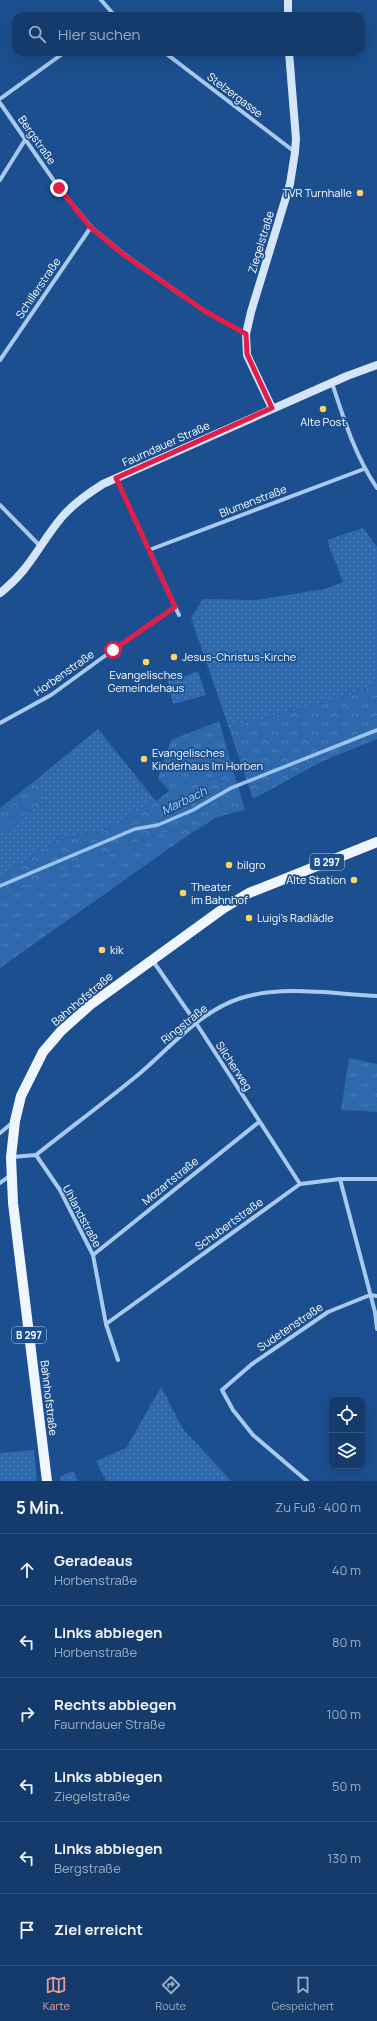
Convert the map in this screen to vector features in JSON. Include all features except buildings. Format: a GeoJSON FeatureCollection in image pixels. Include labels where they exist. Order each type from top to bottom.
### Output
{"type":"FeatureCollection","features":[{"type":"Feature","properties":{"kind":"main road","name":"Bahnhofstraße"},"geometry":{"type":"LineString","coordinates":[[47,1481],[12,1203],[11,1157],[15,1121],[21,1096],[30,1074],[43,1052],[60,1031],[90,1005],[151,959],[223,909],[249,893],[377,842]]}},
{"type":"Feature","properties":{"kind":"street"},"geometry":{"type":"LineString","coordinates":[[101,0],[112,12]]}},
{"type":"Feature","properties":{"kind":"street"},"geometry":{"type":"LineString","coordinates":[[288,0],[288,12]]}},
{"type":"Feature","properties":{"kind":"street"},"geometry":{"type":"LineString","coordinates":[[0,99],[59,56]]}},
{"type":"Feature","properties":{"kind":"street","name":"Stelzergasse"},"geometry":{"type":"LineString","coordinates":[[169,56],[295,152]]}},
{"type":"Feature","properties":{"kind":"street","name":"Ziegelstraße"},"geometry":{"type":"LineString","coordinates":[[272,408],[247,354],[246,334],[251,312],[290,184],[295,152],[296,139],[289,56]]}},
{"type":"Feature","properties":{"kind":"street","name":"Bergstraße"},"geometry":{"type":"LineString","coordinates":[[0,103],[59,188],[90,227],[124,255],[203,310],[246,334]]}},
{"type":"Feature","properties":{"kind":"street"},"geometry":{"type":"LineString","coordinates":[[0,180],[25,140]]}},
{"type":"Feature","properties":{"kind":"street","name":"Schillerstraße"},"geometry":{"type":"LineString","coordinates":[[0,360],[90,227]]}},
{"type":"Feature","properties":{"kind":"street","name":"Faurndauer Straße"},"geometry":{"type":"LineString","coordinates":[[0,593],[16,580],[61,518],[80,498],[116,478],[272,408],[377,365]]}},
{"type":"Feature","properties":{"kind":"street"},"geometry":{"type":"LineString","coordinates":[[332,383],[344,421],[364,469],[377,488]]}},
{"type":"Feature","properties":{"kind":"street","name":"Blumenstraße"},"geometry":{"type":"LineString","coordinates":[[149,550],[364,469]]}},
{"type":"Feature","properties":{"kind":"street"},"geometry":{"type":"LineString","coordinates":[[116,478],[179,616]]}},
{"type":"Feature","properties":{"kind":"street"},"geometry":{"type":"LineString","coordinates":[[0,505],[41,547]]}},
{"type":"Feature","properties":{"kind":"street","name":"Horbenstraße"},"geometry":{"type":"LineString","coordinates":[[0,722],[51,695],[175,607]]}},
{"type":"Feature","properties":{"kind":"street","name":"Silcherweg"},"geometry":{"type":"LineString","coordinates":[[151,959],[196,1023],[300,1184]]}},
{"type":"Feature","properties":{"kind":"street","name":"Ringstraße"},"geometry":{"type":"LineString","coordinates":[[36,1155],[140,1073],[196,1023],[215,1010],[241,998],[279,991],[377,996]]}},
{"type":"Feature","properties":{"kind":"street"},"geometry":{"type":"LineString","coordinates":[[0,1133],[15,1121]]}},
{"type":"Feature","properties":{"kind":"street","name":"Mozartstraße"},"geometry":{"type":"LineString","coordinates":[[93,1255],[260,1122]]}},
{"type":"Feature","properties":{"kind":"street"},"geometry":{"type":"LineString","coordinates":[[11,1157],[36,1155]]}},
{"type":"Feature","properties":{"kind":"street","name":"Uhlandstraße"},"geometry":{"type":"LineString","coordinates":[[36,1155],[60,1190],[93,1255],[106,1324],[118,1360]]}},
{"type":"Feature","properties":{"kind":"street"},"geometry":{"type":"LineString","coordinates":[[0,1183],[11,1175]]}},
{"type":"Feature","properties":{"kind":"street"},"geometry":{"type":"LineString","coordinates":[[340,1179],[370,1295],[377,1329]]}},
{"type":"Feature","properties":{"kind":"street","name":"Schubertstraße"},"geometry":{"type":"LineString","coordinates":[[106,1324],[300,1184],[340,1179],[377,1179]]}},
{"type":"Feature","properties":{"kind":"street"},"geometry":{"type":"LineString","coordinates":[[370,1295],[377,1296]]}},
{"type":"Feature","properties":{"kind":"street","name":"Sudetenstraße"},"geometry":{"type":"LineString","coordinates":[[307,1481],[253,1435],[233,1410],[222,1390],[252,1364],[328,1312],[370,1295]]}},
{"type":"Feature","properties":{"kind":"green space"},"geometry":{"type":"Polygon","coordinates":[[[363,528],[377,547],[377,684],[342,698],[229,728],[191,618],[203,599],[256,600],[325,589],[343,582],[327,540],[363,528]]]}},
{"type":"Feature","properties":{"kind":"green space"},"geometry":{"type":"Polygon","coordinates":[[[198,671],[206,695],[173,704],[167,679],[183,677],[198,671]]]}},
{"type":"Feature","properties":{"kind":"green space"},"geometry":{"type":"Polygon","coordinates":[[[377,684],[377,739],[321,762],[253,799],[229,728],[342,698],[377,684]]]}},
{"type":"Feature","properties":{"kind":"green space"},"geometry":{"type":"Polygon","coordinates":[[[219,721],[234,773],[169,791],[158,778],[171,740],[219,721]]]}},
{"type":"Feature","properties":{"kind":"green space"},"geometry":{"type":"Polygon","coordinates":[[[98,729],[156,801],[104,831],[59,839],[0,878],[0,834],[44,800],[37,779],[98,729]]]}},
{"type":"Feature","properties":{"kind":"green space"},"geometry":{"type":"Polygon","coordinates":[[[234,773],[245,810],[217,817],[184,838],[176,829],[65,868],[0,899],[0,878],[59,839],[104,831],[156,801],[169,791],[234,773]]]}},
{"type":"Feature","properties":{"kind":"green space"},"geometry":{"type":"Polygon","coordinates":[[[37,779],[44,800],[0,834],[0,808],[37,779]]]}},
{"type":"Feature","properties":{"kind":"green space"},"geometry":{"type":"Polygon","coordinates":[[[176,829],[184,838],[0,968],[0,899],[65,868],[176,829]]]}},
{"type":"Feature","properties":{"kind":"green space"},"geometry":{"type":"Polygon","coordinates":[[[349,1058],[377,1064],[377,1112],[341,1110],[349,1058]]]}},
{"type":"Feature","properties":{"kind":"green space"},"geometry":{"type":"Polygon","coordinates":[[[161,1387],[183,1429],[231,1481],[106,1481],[96,1461],[126,1448],[161,1387]]]}},
{"type":"Feature","properties":{"kind":"green space"},"geometry":{"type":"Polygon","coordinates":[[[34,1450],[37,1481],[0,1481],[0,1453],[34,1450]]]}},
{"type":"Feature","properties":{"kind":"green space"},"geometry":{"type":"Polygon","coordinates":[[[73,1471],[78,1481],[60,1481],[60,1477],[73,1471]]]}},
{"type":"Feature","properties":{"kind":"waterway","name":"Marbach"},"geometry":{"type":"LineString","coordinates":[[0,886],[135,829],[158,825],[193,810],[231,788],[377,730]]}},
{"type":"Feature","properties":{"kind":"place","name":"TVR Turnhalle"},"geometry":{"type":"Point","coordinates":[360,193]}},
{"type":"Feature","properties":{"kind":"place","name":"Alte Post"},"geometry":{"type":"Point","coordinates":[323,409]}},
{"type":"Feature","properties":{"kind":"place","name":"Jesus-Christus-Kirche"},"geometry":{"type":"Point","coordinates":[174,657]}},
{"type":"Feature","properties":{"kind":"place","name":"Evangelisches Gemeindehaus"},"geometry":{"type":"Point","coordinates":[146,662]}},
{"type":"Feature","properties":{"kind":"place","name":"Evangelisches Kinderhaus Im Horben"},"geometry":{"type":"Point","coordinates":[144,759]}},
{"type":"Feature","properties":{"kind":"place","name":"bilgro"},"geometry":{"type":"Point","coordinates":[229,865]}},
{"type":"Feature","properties":{"kind":"place","name":"Alte Station"},"geometry":{"type":"Point","coordinates":[354,880]}},
{"type":"Feature","properties":{"kind":"place","name":"Theater im Bahnhof"},"geometry":{"type":"Point","coordinates":[183,893]}},
{"type":"Feature","properties":{"kind":"place","name":"Luigi's Radlädle"},"geometry":{"type":"Point","coordinates":[249,918]}},
{"type":"Feature","properties":{"kind":"place","name":"kik"},"geometry":{"type":"Point","coordinates":[102,950]}},
{"type":"Feature","properties":{"kind":"route"},"geometry":{"type":"LineString","coordinates":[[59,188],[90,227],[124,255],[203,310],[246,334],[247,354],[272,408],[222,432],[116,478],[175,607],[113,650]]}}]}
